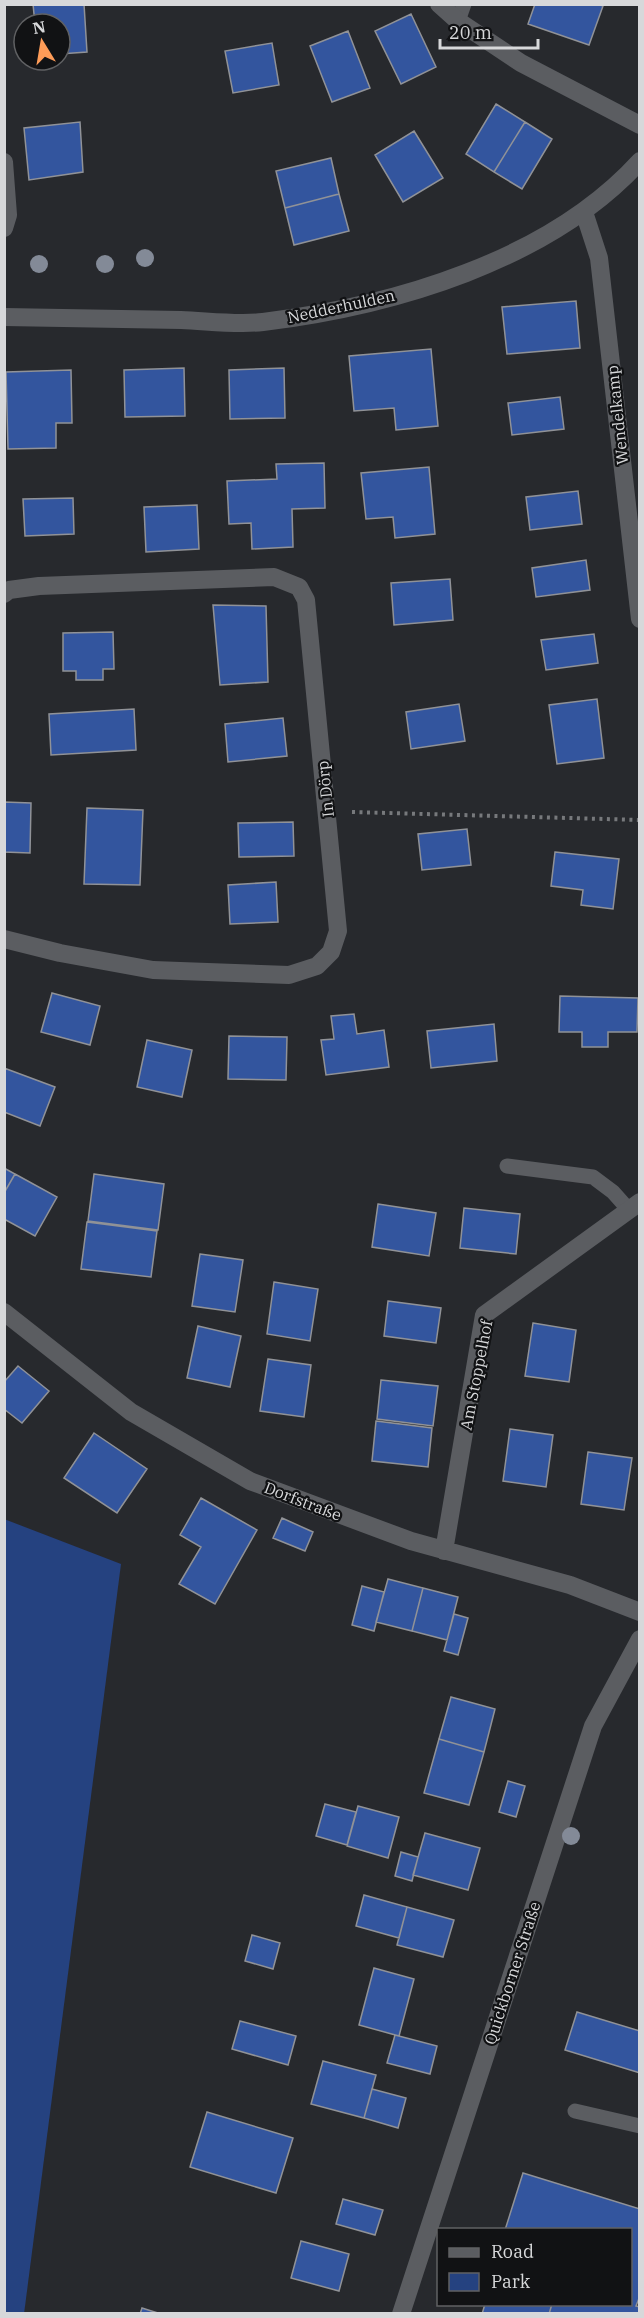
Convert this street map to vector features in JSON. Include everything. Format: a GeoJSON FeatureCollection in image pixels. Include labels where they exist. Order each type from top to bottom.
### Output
{"type":"FeatureCollection","features":[{"type":"Feature","properties":{"kind":"street"},"geometry":{"type":"LineString","coordinates":[[439,4],[461,13],[521,63],[639,125]]}},
{"type":"Feature","properties":{"kind":"street","name":"Nedderhulden"},"geometry":{"type":"LineString","coordinates":[[4,317],[261,322],[356,306],[437,283],[509,255],[584,212],[627,175],[639,161]]}},
{"type":"Feature","properties":{"kind":"street"},"geometry":{"type":"LineString","coordinates":[[4,162],[8,215],[4,228]]}},
{"type":"Feature","properties":{"kind":"street","name":"Wendelkamp"},"geometry":{"type":"LineString","coordinates":[[584,212],[599,258],[639,619]]}},
{"type":"Feature","properties":{"kind":"street","name":"In Dörp"},"geometry":{"type":"LineString","coordinates":[[4,594],[9,590],[39,586],[274,577],[299,587],[306,600],[338,931],[331,952],[317,966],[289,975],[153,970],[60,953],[4,939]]}},
{"type":"Feature","properties":{"kind":"street","name":"Am Stoppelhof"},"geometry":{"type":"LineString","coordinates":[[444,1551],[484,1315],[634,1206]]}},
{"type":"Feature","properties":{"kind":"street","name":"Dorfstraße"},"geometry":{"type":"LineString","coordinates":[[4,1312],[131,1412],[250,1481],[411,1541],[570,1585],[639,1611]]}},
{"type":"Feature","properties":{"kind":"street","name":"Quickborner Straße"},"geometry":{"type":"LineString","coordinates":[[401,2313],[593,1726],[639,1639]]}},
{"type":"Feature","properties":{"kind":"lane"},"geometry":{"type":"LineString","coordinates":[[507,1166],[593,1177],[634,1206]]}},
{"type":"Feature","properties":{"kind":"lane"},"geometry":{"type":"LineString","coordinates":[[575,2111],[639,2126]]}},
{"type":"Feature","properties":{"kind":"path"},"geometry":{"type":"LineString","coordinates":[[327,811],[639,820]]}},
{"type":"Feature","properties":{"kind":"green space"},"geometry":{"type":"Polygon","coordinates":[[[4,1519],[121,1564],[24,2314],[4,2313],[4,1519]]]}},
{"type":"Feature","properties":{"kind":"building"},"geometry":{"type":"Polygon","coordinates":[[[33,4],[84,4],[87,52],[72,53],[72,12],[34,12],[33,4]]]}},
{"type":"Feature","properties":{"kind":"building"},"geometry":{"type":"Polygon","coordinates":[[[535,4],[598,4],[603,6],[589,45],[528,24],[535,4]]]}},
{"type":"Feature","properties":{"kind":"building"},"geometry":{"type":"Polygon","coordinates":[[[411,14],[436,67],[401,84],[375,31],[411,14]]]}},
{"type":"Feature","properties":{"kind":"building"},"geometry":{"type":"Polygon","coordinates":[[[348,31],[370,88],[332,102],[310,46],[348,31]]]}},
{"type":"Feature","properties":{"kind":"building"},"geometry":{"type":"Polygon","coordinates":[[[272,43],[279,85],[233,93],[225,51],[272,43]]]}},
{"type":"Feature","properties":{"kind":"building"},"geometry":{"type":"Polygon","coordinates":[[[496,104],[525,122],[494,172],[466,154],[496,104]]]}},
{"type":"Feature","properties":{"kind":"building"},"geometry":{"type":"Polygon","coordinates":[[[80,122],[83,172],[29,180],[24,128],[80,122]]]}},
{"type":"Feature","properties":{"kind":"building"},"geometry":{"type":"Polygon","coordinates":[[[525,122],[552,139],[522,189],[494,172],[525,122]]]}},
{"type":"Feature","properties":{"kind":"building"},"geometry":{"type":"Polygon","coordinates":[[[414,131],[443,178],[403,202],[375,155],[414,131]]]}},
{"type":"Feature","properties":{"kind":"building"},"geometry":{"type":"Polygon","coordinates":[[[331,158],[339,194],[285,208],[276,171],[331,158]]]}},
{"type":"Feature","properties":{"kind":"building"},"geometry":{"type":"Polygon","coordinates":[[[339,194],[349,231],[294,245],[285,208],[339,194]]]}},
{"type":"Feature","properties":{"kind":"building"},"geometry":{"type":"Polygon","coordinates":[[[576,301],[580,348],[507,354],[502,307],[576,301]]]}},
{"type":"Feature","properties":{"kind":"building"},"geometry":{"type":"Polygon","coordinates":[[[431,349],[438,426],[396,430],[394,408],[354,411],[349,356],[431,349]]]}},
{"type":"Feature","properties":{"kind":"building"},"geometry":{"type":"Polygon","coordinates":[[[184,368],[185,416],[125,417],[124,370],[184,368]]]}},
{"type":"Feature","properties":{"kind":"building"},"geometry":{"type":"Polygon","coordinates":[[[284,368],[285,418],[230,419],[229,370],[284,368]]]}},
{"type":"Feature","properties":{"kind":"building"},"geometry":{"type":"Polygon","coordinates":[[[71,370],[72,423],[56,423],[56,448],[8,449],[6,372],[71,370]]]}},
{"type":"Feature","properties":{"kind":"building"},"geometry":{"type":"Polygon","coordinates":[[[560,397],[564,429],[512,435],[508,403],[560,397]]]}},
{"type":"Feature","properties":{"kind":"building"},"geometry":{"type":"Polygon","coordinates":[[[324,463],[325,508],[292,509],[293,547],[252,549],[251,523],[229,524],[227,481],[277,479],[276,464],[324,463]]]}},
{"type":"Feature","properties":{"kind":"building"},"geometry":{"type":"Polygon","coordinates":[[[429,467],[435,534],[395,538],[393,517],[366,519],[361,473],[429,467]]]}},
{"type":"Feature","properties":{"kind":"building"},"geometry":{"type":"Polygon","coordinates":[[[578,491],[582,524],[530,530],[526,497],[578,491]]]}},
{"type":"Feature","properties":{"kind":"building"},"geometry":{"type":"Polygon","coordinates":[[[73,498],[74,534],[25,536],[23,499],[73,498]]]}},
{"type":"Feature","properties":{"kind":"building"},"geometry":{"type":"Polygon","coordinates":[[[197,505],[199,549],[146,552],[144,507],[197,505]]]}},
{"type":"Feature","properties":{"kind":"building"},"geometry":{"type":"Polygon","coordinates":[[[586,560],[590,590],[536,597],[532,568],[586,560]]]}},
{"type":"Feature","properties":{"kind":"building"},"geometry":{"type":"Polygon","coordinates":[[[450,579],[453,620],[394,625],[391,583],[450,579]]]}},
{"type":"Feature","properties":{"kind":"building"},"geometry":{"type":"Polygon","coordinates":[[[213,605],[266,606],[268,682],[220,685],[213,605]]]}},
{"type":"Feature","properties":{"kind":"building"},"geometry":{"type":"Polygon","coordinates":[[[113,632],[114,669],[103,669],[103,680],[76,680],[76,671],[63,671],[63,633],[113,632]]]}},
{"type":"Feature","properties":{"kind":"building"},"geometry":{"type":"Polygon","coordinates":[[[594,634],[598,663],[546,670],[541,640],[594,634]]]}},
{"type":"Feature","properties":{"kind":"building"},"geometry":{"type":"Polygon","coordinates":[[[597,699],[604,758],[557,764],[549,705],[597,699]]]}},
{"type":"Feature","properties":{"kind":"building"},"geometry":{"type":"Polygon","coordinates":[[[459,704],[465,741],[411,749],[406,712],[459,704]]]}},
{"type":"Feature","properties":{"kind":"building"},"geometry":{"type":"Polygon","coordinates":[[[134,709],[136,750],[51,755],[49,714],[134,709]]]}},
{"type":"Feature","properties":{"kind":"building"},"geometry":{"type":"Polygon","coordinates":[[[283,718],[287,756],[228,762],[225,724],[283,718]]]}},
{"type":"Feature","properties":{"kind":"building"},"geometry":{"type":"Polygon","coordinates":[[[4,802],[31,803],[30,853],[4,852],[4,802]]]}},
{"type":"Feature","properties":{"kind":"building"},"geometry":{"type":"Polygon","coordinates":[[[87,808],[143,810],[140,885],[84,884],[87,808]]]}},
{"type":"Feature","properties":{"kind":"building"},"geometry":{"type":"Polygon","coordinates":[[[293,822],[294,856],[239,857],[238,823],[293,822]]]}},
{"type":"Feature","properties":{"kind":"building"},"geometry":{"type":"Polygon","coordinates":[[[467,829],[471,865],[422,870],[418,834],[467,829]]]}},
{"type":"Feature","properties":{"kind":"building"},"geometry":{"type":"Polygon","coordinates":[[[555,852],[619,859],[613,909],[581,905],[583,890],[551,886],[555,852]]]}},
{"type":"Feature","properties":{"kind":"building"},"geometry":{"type":"Polygon","coordinates":[[[276,882],[278,922],[230,924],[228,885],[276,882]]]}},
{"type":"Feature","properties":{"kind":"building"},"geometry":{"type":"Polygon","coordinates":[[[52,993],[100,1006],[90,1045],[41,1032],[52,993]]]}},
{"type":"Feature","properties":{"kind":"building"},"geometry":{"type":"Polygon","coordinates":[[[560,996],[638,998],[637,1032],[608,1032],[608,1047],[582,1047],[582,1032],[559,1032],[560,996]]]}},
{"type":"Feature","properties":{"kind":"building"},"geometry":{"type":"Polygon","coordinates":[[[354,1014],[357,1034],[384,1030],[389,1067],[326,1075],[321,1040],[334,1039],[331,1016],[354,1014]]]}},
{"type":"Feature","properties":{"kind":"building"},"geometry":{"type":"Polygon","coordinates":[[[494,1024],[497,1061],[431,1068],[427,1031],[494,1024]]]}},
{"type":"Feature","properties":{"kind":"building"},"geometry":{"type":"Polygon","coordinates":[[[229,1036],[287,1037],[286,1080],[228,1079],[229,1036]]]}},
{"type":"Feature","properties":{"kind":"building"},"geometry":{"type":"Polygon","coordinates":[[[147,1040],[192,1050],[182,1097],[137,1087],[147,1040]]]}},
{"type":"Feature","properties":{"kind":"building"},"geometry":{"type":"Polygon","coordinates":[[[4,1068],[55,1087],[40,1126],[4,1112],[4,1068]]]}},
{"type":"Feature","properties":{"kind":"building"},"geometry":{"type":"Polygon","coordinates":[[[4,1168],[15,1174],[4,1193],[4,1168]]]}},
{"type":"Feature","properties":{"kind":"building"},"geometry":{"type":"Polygon","coordinates":[[[15,1174],[57,1197],[35,1236],[4,1219],[4,1193],[15,1174]]]}},
{"type":"Feature","properties":{"kind":"building"},"geometry":{"type":"Polygon","coordinates":[[[94,1174],[164,1184],[158,1230],[88,1221],[94,1174]]]}},
{"type":"Feature","properties":{"kind":"building"},"geometry":{"type":"Polygon","coordinates":[[[378,1204],[436,1213],[429,1256],[372,1247],[378,1204]]]}},
{"type":"Feature","properties":{"kind":"building"},"geometry":{"type":"Polygon","coordinates":[[[464,1208],[520,1214],[516,1254],[460,1248],[464,1208]]]}},
{"type":"Feature","properties":{"kind":"building"},"geometry":{"type":"Polygon","coordinates":[[[87,1222],[157,1231],[151,1277],[81,1269],[87,1222]]]}},
{"type":"Feature","properties":{"kind":"building"},"geometry":{"type":"Polygon","coordinates":[[[200,1254],[243,1260],[235,1312],[192,1306],[200,1254]]]}},
{"type":"Feature","properties":{"kind":"building"},"geometry":{"type":"Polygon","coordinates":[[[274,1282],[318,1289],[310,1341],[267,1334],[274,1282]]]}},
{"type":"Feature","properties":{"kind":"building"},"geometry":{"type":"Polygon","coordinates":[[[388,1301],[441,1308],[436,1343],[384,1336],[388,1301]]]}},
{"type":"Feature","properties":{"kind":"building"},"geometry":{"type":"Polygon","coordinates":[[[533,1323],[576,1330],[569,1382],[525,1376],[533,1323]]]}},
{"type":"Feature","properties":{"kind":"building"},"geometry":{"type":"Polygon","coordinates":[[[198,1326],[241,1336],[230,1387],[187,1378],[198,1326]]]}},
{"type":"Feature","properties":{"kind":"building"},"geometry":{"type":"Polygon","coordinates":[[[268,1359],[311,1365],[304,1417],[260,1411],[268,1359]]]}},
{"type":"Feature","properties":{"kind":"building"},"geometry":{"type":"Polygon","coordinates":[[[18,1366],[49,1391],[22,1423],[4,1409],[4,1382],[18,1366]]]}},
{"type":"Feature","properties":{"kind":"building"},"geometry":{"type":"Polygon","coordinates":[[[381,1380],[438,1386],[433,1426],[377,1419],[381,1380]]]}},
{"type":"Feature","properties":{"kind":"building"},"geometry":{"type":"Polygon","coordinates":[[[376,1421],[432,1428],[428,1467],[372,1461],[376,1421]]]}},
{"type":"Feature","properties":{"kind":"building"},"geometry":{"type":"Polygon","coordinates":[[[510,1429],[553,1435],[546,1487],[503,1481],[510,1429]]]}},
{"type":"Feature","properties":{"kind":"building"},"geometry":{"type":"Polygon","coordinates":[[[94,1433],[147,1469],[117,1513],[64,1478],[94,1433]]]}},
{"type":"Feature","properties":{"kind":"building"},"geometry":{"type":"Polygon","coordinates":[[[588,1452],[632,1458],[624,1510],[581,1504],[588,1452]]]}},
{"type":"Feature","properties":{"kind":"building"},"geometry":{"type":"Polygon","coordinates":[[[201,1498],[257,1530],[215,1604],[179,1584],[201,1547],[180,1535],[201,1498]]]}},
{"type":"Feature","properties":{"kind":"building"},"geometry":{"type":"Polygon","coordinates":[[[282,1518],[313,1532],[305,1551],[273,1538],[282,1518]]]}},
{"type":"Feature","properties":{"kind":"building"},"geometry":{"type":"Polygon","coordinates":[[[388,1579],[423,1588],[412,1631],[376,1622],[388,1579]]]}},
{"type":"Feature","properties":{"kind":"building"},"geometry":{"type":"Polygon","coordinates":[[[362,1586],[384,1592],[374,1631],[352,1625],[362,1586]]]}},
{"type":"Feature","properties":{"kind":"building"},"geometry":{"type":"Polygon","coordinates":[[[423,1588],[458,1597],[447,1640],[412,1631],[423,1588]]]}},
{"type":"Feature","properties":{"kind":"building"},"geometry":{"type":"Polygon","coordinates":[[[454,1614],[468,1618],[458,1655],[444,1651],[454,1614]]]}},
{"type":"Feature","properties":{"kind":"building"},"geometry":{"type":"Polygon","coordinates":[[[451,1697],[495,1709],[484,1752],[439,1739],[451,1697]]]}},
{"type":"Feature","properties":{"kind":"building"},"geometry":{"type":"Polygon","coordinates":[[[439,1739],[484,1752],[469,1805],[424,1793],[439,1739]]]}},
{"type":"Feature","properties":{"kind":"building"},"geometry":{"type":"Polygon","coordinates":[[[508,1781],[525,1786],[516,1817],[499,1812],[508,1781]]]}},
{"type":"Feature","properties":{"kind":"building"},"geometry":{"type":"Polygon","coordinates":[[[325,1804],[356,1812],[347,1845],[316,1836],[325,1804]]]}},
{"type":"Feature","properties":{"kind":"building"},"geometry":{"type":"Polygon","coordinates":[[[358,1806],[399,1817],[388,1858],[347,1846],[358,1806]]]}},
{"type":"Feature","properties":{"kind":"building"},"geometry":{"type":"Polygon","coordinates":[[[425,1833],[480,1848],[468,1890],[413,1875],[425,1833]]]}},
{"type":"Feature","properties":{"kind":"building"},"geometry":{"type":"Polygon","coordinates":[[[401,1852],[418,1857],[412,1881],[395,1876],[401,1852]]]}},
{"type":"Feature","properties":{"kind":"building"},"geometry":{"type":"Polygon","coordinates":[[[364,1895],[407,1907],[399,1938],[356,1926],[364,1895]]]}},
{"type":"Feature","properties":{"kind":"building"},"geometry":{"type":"Polygon","coordinates":[[[407,1907],[454,1920],[443,1957],[397,1945],[407,1907]]]}},
{"type":"Feature","properties":{"kind":"building"},"geometry":{"type":"Polygon","coordinates":[[[252,1935],[280,1943],[273,1969],[245,1961],[252,1935]]]}},
{"type":"Feature","properties":{"kind":"building"},"geometry":{"type":"Polygon","coordinates":[[[374,1968],[414,1979],[399,2036],[359,2025],[374,1968]]]}},
{"type":"Feature","properties":{"kind":"building"},"geometry":{"type":"Polygon","coordinates":[[[577,2012],[640,2031],[640,2073],[565,2050],[577,2012]]]}},
{"type":"Feature","properties":{"kind":"building"},"geometry":{"type":"Polygon","coordinates":[[[240,2021],[296,2036],[288,2065],[232,2049],[240,2021]]]}},
{"type":"Feature","properties":{"kind":"building"},"geometry":{"type":"Polygon","coordinates":[[[395,2035],[437,2046],[430,2074],[387,2063],[395,2035]]]}},
{"type":"Feature","properties":{"kind":"building"},"geometry":{"type":"Polygon","coordinates":[[[323,2061],[376,2075],[364,2118],[311,2104],[323,2061]]]}},
{"type":"Feature","properties":{"kind":"building"},"geometry":{"type":"Polygon","coordinates":[[[372,2089],[406,2098],[398,2128],[364,2118],[372,2089]]]}},
{"type":"Feature","properties":{"kind":"building"},"geometry":{"type":"Polygon","coordinates":[[[207,2112],[293,2138],[276,2193],[190,2167],[207,2112]]]}},
{"type":"Feature","properties":{"kind":"building"},"geometry":{"type":"Polygon","coordinates":[[[523,2173],[640,2209],[640,2296],[636,2306],[640,2307],[640,2314],[549,2314],[551,2306],[632,2306],[632,2228],[506,2228],[523,2173]]]}},
{"type":"Feature","properties":{"kind":"building"},"geometry":{"type":"Polygon","coordinates":[[[343,2199],[383,2210],[375,2235],[336,2224],[343,2199]]]}},
{"type":"Feature","properties":{"kind":"building"},"geometry":{"type":"Polygon","coordinates":[[[301,2241],[349,2254],[339,2291],[291,2278],[301,2241]]]}},
{"type":"Feature","properties":{"kind":"building"},"geometry":{"type":"Polygon","coordinates":[[[484,2306],[551,2306],[549,2314],[482,2314],[484,2306]]]}},
{"type":"Feature","properties":{"kind":"building"},"geometry":{"type":"Polygon","coordinates":[[[142,2308],[161,2314],[140,2314],[142,2308]]]}}]}
